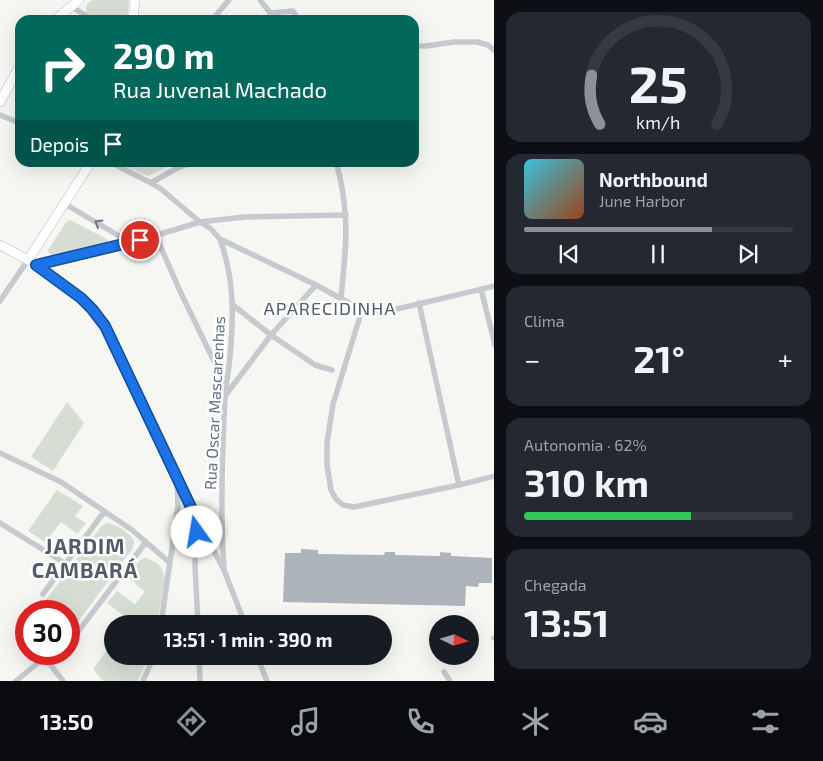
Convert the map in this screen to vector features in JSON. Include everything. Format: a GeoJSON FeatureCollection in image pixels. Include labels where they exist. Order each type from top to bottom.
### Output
{"type":"FeatureCollection","features":[{"type":"Feature","properties":{"kind":"street"},"geometry":{"type":"LineString","coordinates":[[61,15],[79,0]]}},
{"type":"Feature","properties":{"kind":"street"},"geometry":{"type":"LineString","coordinates":[[134,15],[135,0]]}},
{"type":"Feature","properties":{"kind":"street"},"geometry":{"type":"LineString","coordinates":[[216,15],[229,0]]}},
{"type":"Feature","properties":{"kind":"street"},"geometry":{"type":"LineString","coordinates":[[260,0],[272,15]]}},
{"type":"Feature","properties":{"kind":"street"},"geometry":{"type":"LineString","coordinates":[[71,6],[84,15]]}},
{"type":"Feature","properties":{"kind":"street"},"geometry":{"type":"LineString","coordinates":[[270,12],[293,11],[296,15]]}},
{"type":"Feature","properties":{"kind":"street"},"geometry":{"type":"LineString","coordinates":[[419,46],[454,42],[477,42],[488,45],[494,51]]}},
{"type":"Feature","properties":{"kind":"street"},"geometry":{"type":"LineString","coordinates":[[0,102],[15,75]]}},
{"type":"Feature","properties":{"kind":"street"},"geometry":{"type":"LineString","coordinates":[[0,115],[15,121]]}},
{"type":"Feature","properties":{"kind":"street"},"geometry":{"type":"LineString","coordinates":[[0,301],[32,263],[88,167]]}},
{"type":"Feature","properties":{"kind":"street"},"geometry":{"type":"LineString","coordinates":[[120,167],[151,182],[210,228],[220,239],[362,310],[373,313],[384,312],[494,286]]}},
{"type":"Feature","properties":{"kind":"street"},"geometry":{"type":"LineString","coordinates":[[151,182],[180,167]]}},
{"type":"Feature","properties":{"kind":"street"},"geometry":{"type":"LineString","coordinates":[[337,167],[346,214],[341,299]]}},
{"type":"Feature","properties":{"kind":"street"},"geometry":{"type":"LineString","coordinates":[[65,204],[130,243]]}},
{"type":"Feature","properties":{"kind":"street"},"geometry":{"type":"LineString","coordinates":[[32,263],[130,243],[200,222],[244,218],[346,214]]}},
{"type":"Feature","properties":{"kind":"street"},"geometry":{"type":"LineString","coordinates":[[156,236],[179,289],[226,386]]}},
{"type":"Feature","properties":{"kind":"street","name":"Rua Oscar Mascarenhas"},"geometry":{"type":"LineString","coordinates":[[220,239],[228,263],[233,305],[225,396],[222,492],[224,570]]}},
{"type":"Feature","properties":{"kind":"street"},"geometry":{"type":"LineString","coordinates":[[0,245],[32,263],[81,298],[105,326],[198,522],[224,570],[242,615]]}},
{"type":"Feature","properties":{"kind":"street"},"geometry":{"type":"LineString","coordinates":[[225,396],[272,335],[316,286]]}},
{"type":"Feature","properties":{"kind":"street"},"geometry":{"type":"LineString","coordinates":[[481,289],[494,345]]}},
{"type":"Feature","properties":{"kind":"street"},"geometry":{"type":"LineString","coordinates":[[419,303],[459,485]]}},
{"type":"Feature","properties":{"kind":"street"},"geometry":{"type":"LineString","coordinates":[[233,305],[316,365],[332,370]]}},
{"type":"Feature","properties":{"kind":"street"},"geometry":{"type":"LineString","coordinates":[[362,310],[333,404],[327,443],[327,465],[331,490],[336,499],[343,505],[354,507],[494,476]]}},
{"type":"Feature","properties":{"kind":"street"},"geometry":{"type":"LineString","coordinates":[[0,453],[61,482],[132,530],[170,562]]}},
{"type":"Feature","properties":{"kind":"street"},"geometry":{"type":"LineString","coordinates":[[162,615],[178,506],[177,478]]}},
{"type":"Feature","properties":{"kind":"street"},"geometry":{"type":"LineString","coordinates":[[43,594],[104,512]]}},
{"type":"Feature","properties":{"kind":"street"},"geometry":{"type":"LineString","coordinates":[[198,522],[195,566],[198,615]]}},
{"type":"Feature","properties":{"kind":"street"},"geometry":{"type":"LineString","coordinates":[[0,523],[66,564]]}},
{"type":"Feature","properties":{"kind":"street"},"geometry":{"type":"LineString","coordinates":[[80,628],[146,542]]}},
{"type":"Feature","properties":{"kind":"street"},"geometry":{"type":"LineString","coordinates":[[16,681],[34,665]]}},
{"type":"Feature","properties":{"kind":"street"},"geometry":{"type":"LineString","coordinates":[[51,665],[63,681]]}},
{"type":"Feature","properties":{"kind":"street"},"geometry":{"type":"LineString","coordinates":[[143,681],[150,665]]}},
{"type":"Feature","properties":{"kind":"street"},"geometry":{"type":"LineString","coordinates":[[199,665],[200,681]]}},
{"type":"Feature","properties":{"kind":"street"},"geometry":{"type":"LineString","coordinates":[[261,665],[267,681]]}},
{"type":"Feature","properties":{"kind":"street"},"geometry":{"type":"LineString","coordinates":[[444,672],[450,681]]}},
{"type":"Feature","properties":{"kind":"shaded area"},"geometry":{"type":"Polygon","coordinates":[[[92,0],[129,0],[128,15],[90,15],[87,13],[87,4],[92,0]]]}},
{"type":"Feature","properties":{"kind":"shaded area"},"geometry":{"type":"Polygon","coordinates":[[[127,167],[167,167],[148,176],[127,167]]]}},
{"type":"Feature","properties":{"kind":"shaded area"},"geometry":{"type":"Polygon","coordinates":[[[70,220],[107,239],[108,242],[78,252],[61,255],[49,254],[48,250],[66,222],[70,220]]]}},
{"type":"Feature","properties":{"kind":"shaded area"},"geometry":{"type":"Polygon","coordinates":[[[67,402],[84,423],[53,471],[31,457],[67,402]]]}},
{"type":"Feature","properties":{"kind":"shaded area"},"geometry":{"type":"Polygon","coordinates":[[[57,490],[83,506],[75,516],[86,523],[77,534],[61,522],[45,542],[28,531],[57,490]]]}},
{"type":"Feature","properties":{"kind":"shaded area"},"geometry":{"type":"Polygon","coordinates":[[[106,523],[122,529],[134,541],[133,548],[80,619],[80,600],[46,600],[100,528],[106,523]]]}},
{"type":"Feature","properties":{"kind":"shaded area"},"geometry":{"type":"Polygon","coordinates":[[[145,558],[153,561],[159,565],[163,572],[165,580],[159,615],[123,615],[107,603],[117,591],[135,604],[145,592],[127,576],[140,560],[145,558]]]}},
{"type":"Feature","properties":{"kind":"shaded area"},"geometry":{"type":"Polygon","coordinates":[[[104,654],[104,665],[145,665],[138,681],[103,681],[93,669],[104,654]]]}},
{"type":"Feature","properties":{"kind":"building"},"geometry":{"type":"Polygon","coordinates":[[[301,549],[318,550],[318,554],[384,555],[385,552],[395,552],[395,555],[440,556],[440,552],[451,553],[451,556],[492,558],[492,583],[479,583],[478,587],[466,586],[465,606],[283,602],[285,553],[301,553],[301,549]]]}},
{"type":"Feature","properties":{"kind":"district","name":"APARECIDINHA"},"geometry":{"type":"Point","coordinates":[330,308]}},
{"type":"Feature","properties":{"kind":"district","name":"JARDIM CAMBARÁ"},"geometry":{"type":"Point","coordinates":[85,557]}},
{"type":"Feature","properties":{"kind":"route"},"geometry":{"type":"LineString","coordinates":[[140,240],[36,265],[81,298],[105,326],[198,522],[197,532]]}}]}
